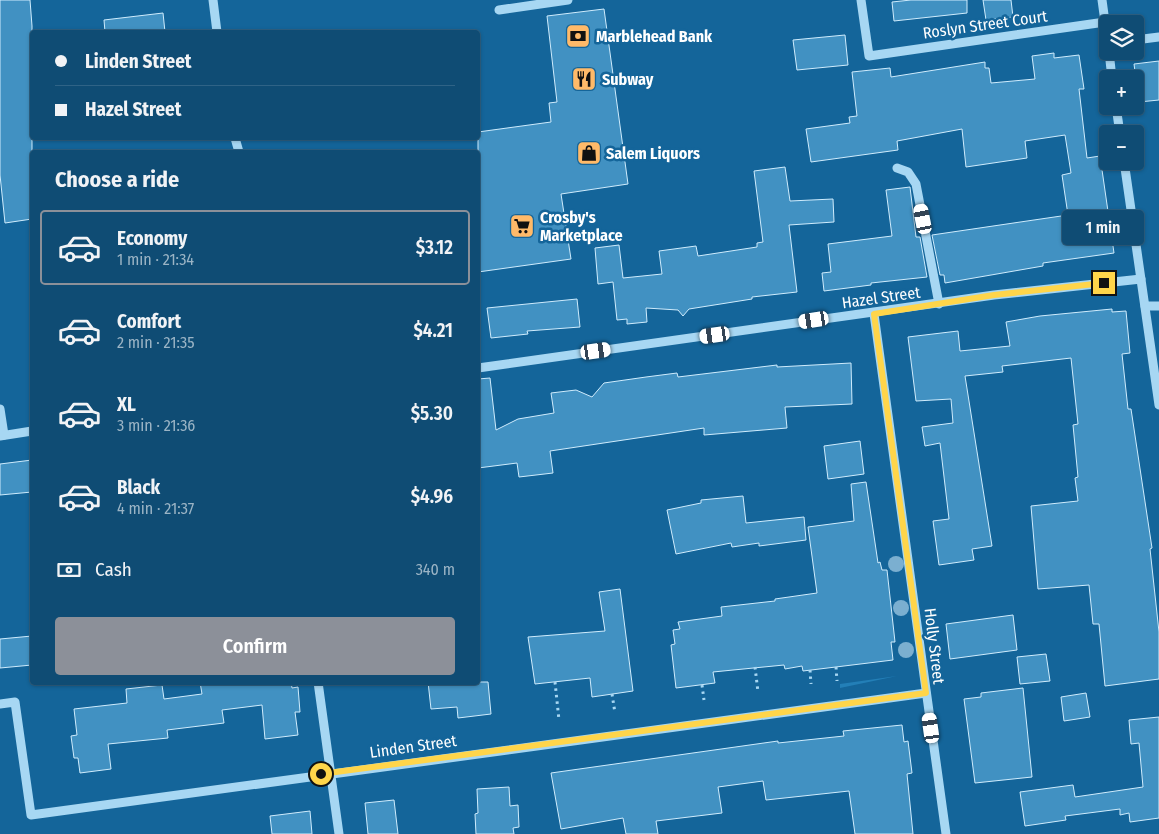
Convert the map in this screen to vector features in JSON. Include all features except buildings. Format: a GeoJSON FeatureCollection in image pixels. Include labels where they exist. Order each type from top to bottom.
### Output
{"type":"FeatureCollection","features":[{"type":"Feature","properties":{"kind":"street"},"geometry":{"type":"LineString","coordinates":[[213,0],[218,30]]}},
{"type":"Feature","properties":{"kind":"street"},"geometry":{"type":"LineString","coordinates":[[499,10],[568,0]]}},
{"type":"Feature","properties":{"kind":"street","name":"Roslyn Street Court"},"geometry":{"type":"LineString","coordinates":[[861,0],[869,56],[1099,23]]}},
{"type":"Feature","properties":{"kind":"street"},"geometry":{"type":"LineString","coordinates":[[1102,0],[1104,15]]}},
{"type":"Feature","properties":{"kind":"street"},"geometry":{"type":"LineString","coordinates":[[1144,39],[1159,37]]}},
{"type":"Feature","properties":{"kind":"street"},"geometry":{"type":"LineString","coordinates":[[897,168],[908,172],[916,184],[939,304]]}},
{"type":"Feature","properties":{"kind":"street"},"geometry":{"type":"LineString","coordinates":[[1125,170],[1159,405]]}},
{"type":"Feature","properties":{"kind":"street","name":"Hazel Street"},"geometry":{"type":"LineString","coordinates":[[480,368],[814,320],[874,314],[994,295],[1140,279]]}},
{"type":"Feature","properties":{"kind":"street"},"geometry":{"type":"LineString","coordinates":[[1145,306],[1159,306]]}},
{"type":"Feature","properties":{"kind":"street","name":"Holly Street"},"geometry":{"type":"LineString","coordinates":[[874,314],[946,834]]}},
{"type":"Feature","properties":{"kind":"street"},"geometry":{"type":"LineString","coordinates":[[0,409],[2,436],[30,431]]}},
{"type":"Feature","properties":{"kind":"street"},"geometry":{"type":"LineString","coordinates":[[318,685],[340,834]]}},
{"type":"Feature","properties":{"kind":"street","name":"Linden Street"},"geometry":{"type":"LineString","coordinates":[[0,704],[15,702],[31,815],[331,772],[926,693]]}},
{"type":"Feature","properties":{"kind":"path"},"geometry":{"type":"LineString","coordinates":[[754,668],[758,692]]}},
{"type":"Feature","properties":{"kind":"path"},"geometry":{"type":"LineString","coordinates":[[836,668],[837,681]]}},
{"type":"Feature","properties":{"kind":"path"},"geometry":{"type":"LineString","coordinates":[[810,670],[812,684]]}},
{"type":"Feature","properties":{"kind":"path"},"geometry":{"type":"LineString","coordinates":[[554,682],[559,720]]}},
{"type":"Feature","properties":{"kind":"path"},"geometry":{"type":"LineString","coordinates":[[702,685],[704,700]]}},
{"type":"Feature","properties":{"kind":"path"},"geometry":{"type":"LineString","coordinates":[[612,694],[615,712]]}},
{"type":"Feature","properties":{"kind":"shaded area"},"geometry":{"type":"Polygon","coordinates":[[[897,676],[840,688],[840,684],[897,676]]]}},
{"type":"Feature","properties":{"kind":"place","name":"Marblehead Bank"},"geometry":{"type":"Point","coordinates":[578,36]}},
{"type":"Feature","properties":{"kind":"place","name":"Subway"},"geometry":{"type":"Point","coordinates":[584,79]}},
{"type":"Feature","properties":{"kind":"place","name":"Salem Liquors"},"geometry":{"type":"Point","coordinates":[589,153]}},
{"type":"Feature","properties":{"kind":"place","name":"Crosby's Marketplace"},"geometry":{"type":"Point","coordinates":[522,226]}},
{"type":"Feature","properties":{"kind":"route"},"geometry":{"type":"LineString","coordinates":[[321,774],[926,693],[874,314],[994,295],[1104,283]]}}]}
